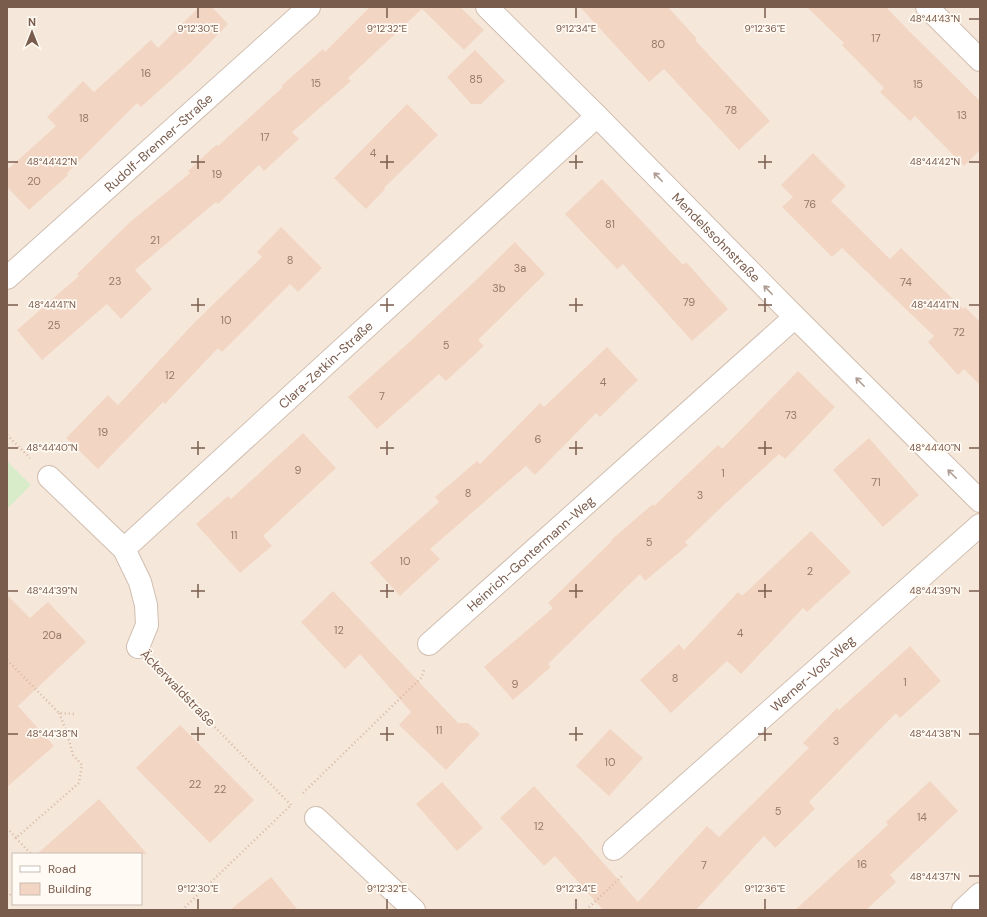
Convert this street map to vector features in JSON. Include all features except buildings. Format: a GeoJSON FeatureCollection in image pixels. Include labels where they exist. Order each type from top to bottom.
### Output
{"type":"FeatureCollection","features":[{"type":"Feature","properties":{"kind":"street","name":"Rudolf-Brenner-Straße"},"geometry":{"type":"LineString","coordinates":[[7,278],[309,7]]}},
{"type":"Feature","properties":{"kind":"street","name":"Mendelssohnstraße"},"geometry":{"type":"LineString","coordinates":[[487,7],[980,501]]}},
{"type":"Feature","properties":{"kind":"street"},"geometry":{"type":"LineString","coordinates":[[927,7],[980,60]]}},
{"type":"Feature","properties":{"kind":"street","name":"Clara-Zetkin-Straße"},"geometry":{"type":"LineString","coordinates":[[124,549],[597,116]]}},
{"type":"Feature","properties":{"kind":"street","name":"Heinrich-Gontermann-Weg"},"geometry":{"type":"LineString","coordinates":[[428,644],[795,317]]}},
{"type":"Feature","properties":{"kind":"street","name":"Äckerwaldstraße"},"geometry":{"type":"LineString","coordinates":[[49,477],[124,549],[140,582],[146,605],[147,625],[138,647]]}},
{"type":"Feature","properties":{"kind":"street","name":"Werner-Voß-Weg"},"geometry":{"type":"LineString","coordinates":[[614,849],[980,525]]}},
{"type":"Feature","properties":{"kind":"street"},"geometry":{"type":"LineString","coordinates":[[316,818],[414,910]]}},
{"type":"Feature","properties":{"kind":"street"},"geometry":{"type":"LineString","coordinates":[[963,910],[980,894]]}},
{"type":"Feature","properties":{"kind":"path"},"geometry":{"type":"LineString","coordinates":[[7,435],[49,477]]}},
{"type":"Feature","properties":{"kind":"path"},"geometry":{"type":"LineString","coordinates":[[302,794],[422,677],[428,644]]}},
{"type":"Feature","properties":{"kind":"path","name":"Äckerwaldstraße"},"geometry":{"type":"LineString","coordinates":[[138,647],[152,664],[290,805],[316,818]]}},
{"type":"Feature","properties":{"kind":"path"},"geometry":{"type":"LineString","coordinates":[[7,660],[59,713],[74,755],[82,765],[79,783],[16,838]]}},
{"type":"Feature","properties":{"kind":"path"},"geometry":{"type":"LineString","coordinates":[[59,713],[75,714]]}},
{"type":"Feature","properties":{"kind":"path"},"geometry":{"type":"LineString","coordinates":[[182,910],[296,799]]}},
{"type":"Feature","properties":{"kind":"path"},"geometry":{"type":"LineString","coordinates":[[7,828],[30,853]]}},
{"type":"Feature","properties":{"kind":"path"},"geometry":{"type":"LineString","coordinates":[[586,910],[624,874],[614,849]]}},
{"type":"Feature","properties":{"kind":"shaded area"},"geometry":{"type":"Polygon","coordinates":[[[7,7],[980,7],[980,910],[7,910],[7,7]]]}},
{"type":"Feature","properties":{"kind":"green space"},"geometry":{"type":"Polygon","coordinates":[[[7,461],[31,485],[7,509],[7,461]]]}}]}
